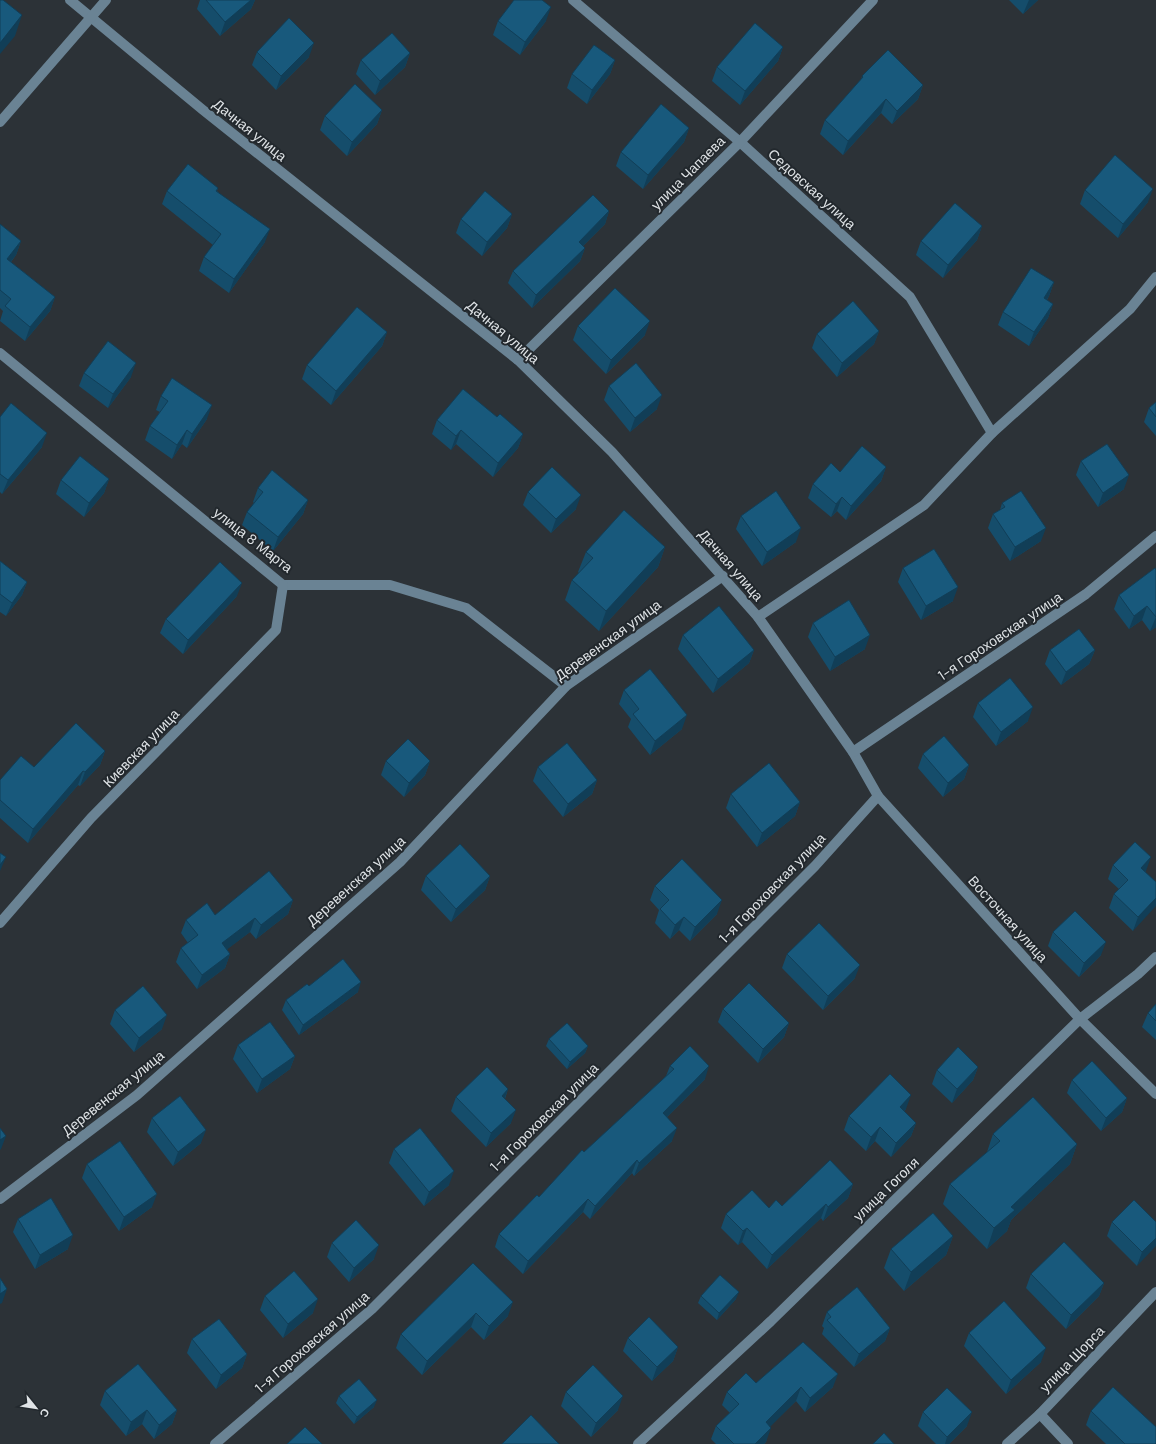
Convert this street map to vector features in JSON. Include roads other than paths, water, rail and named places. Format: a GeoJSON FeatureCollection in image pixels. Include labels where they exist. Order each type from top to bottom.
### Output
{"type":"FeatureCollection","features":[{"type":"Feature","properties":{"kind":"street","name":"Дачная улица"},"geometry":{"type":"LineString","coordinates":[[70,0],[203,110],[518,360],[612,452],[723,576],[758,617],[853,752]]}},
{"type":"Feature","properties":{"kind":"street"},"geometry":{"type":"LineString","coordinates":[[0,122],[106,0]]}},
{"type":"Feature","properties":{"kind":"street","name":"Седовская улица"},"geometry":{"type":"LineString","coordinates":[[573,0],[740,142],[910,297],[992,433]]}},
{"type":"Feature","properties":{"kind":"street","name":"улица Чапаева"},"geometry":{"type":"LineString","coordinates":[[518,360],[740,142],[872,0]]}},
{"type":"Feature","properties":{"kind":"street"},"geometry":{"type":"LineString","coordinates":[[758,617],[924,505],[992,433],[1130,309],[1156,277]]}},
{"type":"Feature","properties":{"kind":"street","name":"улица 8 Марта"},"geometry":{"type":"LineString","coordinates":[[0,352],[283,585],[390,585],[466,608],[566,686]]}},
{"type":"Feature","properties":{"kind":"street","name":"1-я Гороховская улица"},"geometry":{"type":"LineString","coordinates":[[853,752],[1086,594],[1156,536]]}},
{"type":"Feature","properties":{"kind":"street","name":"Деревенская улица"},"geometry":{"type":"LineString","coordinates":[[0,1199],[136,1095],[400,862],[566,686],[723,576]]}},
{"type":"Feature","properties":{"kind":"street","name":"Киевская улица"},"geometry":{"type":"LineString","coordinates":[[0,923],[91,818],[276,630],[283,585]]}},
{"type":"Feature","properties":{"kind":"street","name":"Восточная улица"},"geometry":{"type":"LineString","coordinates":[[853,752],[878,796],[1080,1019],[1156,1094]]}},
{"type":"Feature","properties":{"kind":"street","name":"1-я Гороховская улица"},"geometry":{"type":"LineString","coordinates":[[215,1444],[372,1309],[815,866],[878,796]]}},
{"type":"Feature","properties":{"kind":"street","name":"улица Гоголя"},"geometry":{"type":"LineString","coordinates":[[638,1444],[771,1321],[1080,1019],[1138,974],[1156,957]]}},
{"type":"Feature","properties":{"kind":"street","name":"улица Щорса"},"geometry":{"type":"LineString","coordinates":[[1007,1444],[1040,1414],[1156,1292]]}},
{"type":"Feature","properties":{"kind":"street"},"geometry":{"type":"LineString","coordinates":[[1040,1414],[1068,1444]]}}]}
